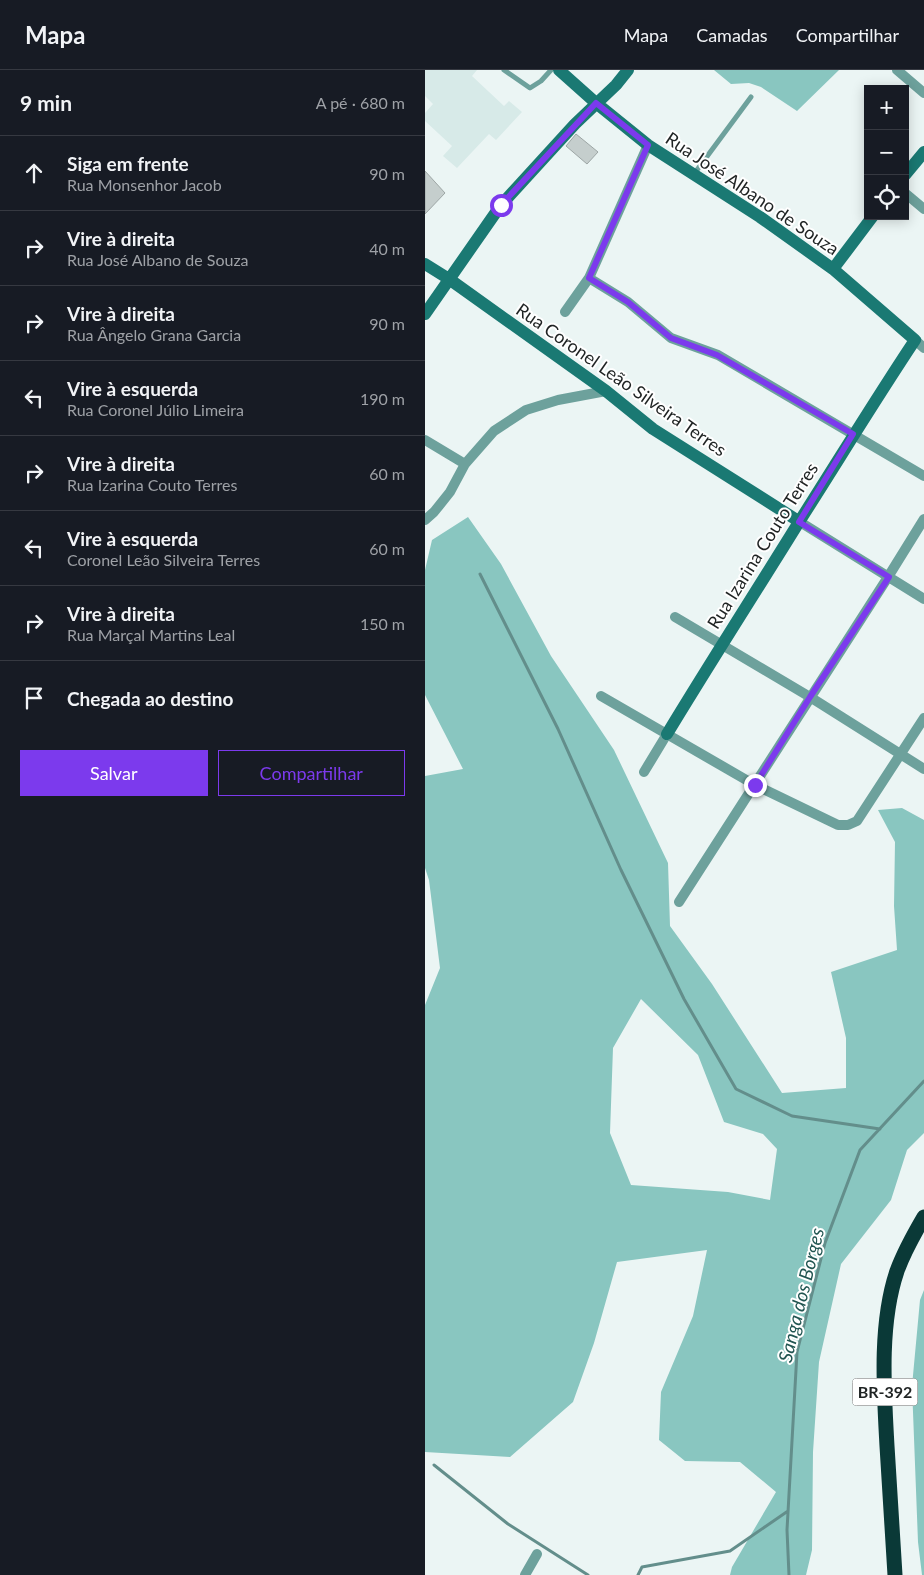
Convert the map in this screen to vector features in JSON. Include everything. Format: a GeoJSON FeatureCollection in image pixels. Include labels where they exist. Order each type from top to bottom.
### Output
{"type":"FeatureCollection","features":[{"type":"Feature","properties":{"kind":"highway","name":"BR-392"},"geometry":{"type":"LineString","coordinates":[[895,1575],[885,1415],[885,1338],[890,1301],[897,1272],[909,1244],[924,1217]]}},
{"type":"Feature","properties":{"kind":"street","name":"Rua José Albano de Souza"},"geometry":{"type":"LineString","coordinates":[[559,70],[648,145],[760,217],[833,269],[920,344]]}},
{"type":"Feature","properties":{"kind":"street"},"geometry":{"type":"LineString","coordinates":[[425,314],[501,205],[596,103],[616,86],[628,70]]}},
{"type":"Feature","properties":{"kind":"street"},"geometry":{"type":"LineString","coordinates":[[897,70],[924,93]]}},
{"type":"Feature","properties":{"kind":"street"},"geometry":{"type":"LineString","coordinates":[[565,312],[589,278],[648,145]]}},
{"type":"Feature","properties":{"kind":"street"},"geometry":{"type":"LineString","coordinates":[[909,170],[924,152]]}},
{"type":"Feature","properties":{"kind":"street"},"geometry":{"type":"LineString","coordinates":[[909,196],[924,209]]}},
{"type":"Feature","properties":{"kind":"street"},"geometry":{"type":"LineString","coordinates":[[833,269],[870,220]]}},
{"type":"Feature","properties":{"kind":"street","name":"Rua Coronel Leão Silveira Terres"},"geometry":{"type":"LineString","coordinates":[[425,264],[449,279],[606,391],[653,429],[799,522]]}},
{"type":"Feature","properties":{"kind":"street"},"geometry":{"type":"LineString","coordinates":[[589,278],[628,302],[671,338],[717,355],[924,476]]}},
{"type":"Feature","properties":{"kind":"street","name":"Rua Izarina Couto Terres"},"geometry":{"type":"LineString","coordinates":[[644,772],[853,434],[920,344]]}},
{"type":"Feature","properties":{"kind":"street"},"geometry":{"type":"LineString","coordinates":[[425,520],[450,492],[465,464],[494,431],[526,410],[558,400],[606,391]]}},
{"type":"Feature","properties":{"kind":"street"},"geometry":{"type":"LineString","coordinates":[[425,440],[465,464]]}},
{"type":"Feature","properties":{"kind":"street"},"geometry":{"type":"LineString","coordinates":[[679,902],[889,577],[924,519]]}},
{"type":"Feature","properties":{"kind":"street"},"geometry":{"type":"LineString","coordinates":[[799,522],[924,599]]}},
{"type":"Feature","properties":{"kind":"street"},"geometry":{"type":"LineString","coordinates":[[675,616],[810,697],[924,769]]}},
{"type":"Feature","properties":{"kind":"street"},"geometry":{"type":"LineString","coordinates":[[601,696],[755,785],[838,824],[848,825],[857,821],[924,718]]}},
{"type":"Feature","properties":{"kind":"street"},"geometry":{"type":"LineString","coordinates":[[525,1575],[537,1554]]}},
{"type":"Feature","properties":{"kind":"lane"},"geometry":{"type":"LineString","coordinates":[[504,70],[529,88],[541,81],[551,70]]}},
{"type":"Feature","properties":{"kind":"lane"},"geometry":{"type":"LineString","coordinates":[[694,175],[751,97]]}},
{"type":"Feature","properties":{"kind":"shaded area"},"geometry":{"type":"Polygon","coordinates":[[[425,70],[477,70],[472,76],[504,106],[509,101],[522,112],[496,140],[489,134],[457,168],[443,156],[452,146],[425,121],[425,113],[433,104],[425,96],[425,70]]]}},
{"type":"Feature","properties":{"kind":"shaded area"},"geometry":{"type":"Polygon","coordinates":[[[714,70],[839,70],[797,111],[761,87],[749,83],[731,84],[714,70]]]}},
{"type":"Feature","properties":{"kind":"shaded area"},"geometry":{"type":"Polygon","coordinates":[[[468,517],[501,564],[551,656],[614,750],[668,863],[670,926],[712,984],[782,1093],[846,1088],[846,1038],[831,972],[897,950],[894,906],[895,842],[878,810],[902,808],[924,820],[924,1133],[907,1150],[891,1200],[841,1264],[819,1362],[813,1452],[812,1550],[806,1575],[730,1575],[732,1567],[776,1492],[740,1462],[685,1461],[659,1440],[661,1392],[693,1316],[707,1250],[617,1262],[594,1343],[573,1402],[510,1457],[425,1452],[425,1005],[440,968],[429,880],[425,868],[425,776],[463,769],[425,695],[425,570],[432,540],[468,517]],[[641,999],[613,1048],[610,1133],[631,1185],[728,1192],[770,1200],[777,1149],[763,1134],[724,1122],[698,1055],[641,999]]]}},
{"type":"Feature","properties":{"kind":"shaded area"},"geometry":{"type":"Polygon","coordinates":[[[924,1290],[924,1575],[922,1575],[918,1542],[912,1386],[920,1300],[924,1290]]]}},
{"type":"Feature","properties":{"kind":"building"},"geometry":{"type":"Polygon","coordinates":[[[576,134],[598,152],[587,164],[566,146],[576,134]]]}},
{"type":"Feature","properties":{"kind":"building"},"geometry":{"type":"Polygon","coordinates":[[[425,171],[445,193],[425,214],[425,171]]]}},
{"type":"Feature","properties":{"kind":"waterway"},"geometry":{"type":"LineString","coordinates":[[480,574],[558,729],[621,870],[684,999],[736,1089],[792,1116],[880,1129]]}},
{"type":"Feature","properties":{"kind":"waterway","name":"Sanga dos Borges"},"geometry":{"type":"LineString","coordinates":[[789,1575],[787,1530],[797,1352],[825,1243],[860,1150],[924,1081]]}},
{"type":"Feature","properties":{"kind":"waterway"},"geometry":{"type":"LineString","coordinates":[[434,1465],[508,1524],[588,1575]]}},
{"type":"Feature","properties":{"kind":"waterway"},"geometry":{"type":"LineString","coordinates":[[638,1575],[642,1567],[730,1551],[788,1511]]}},
{"type":"Feature","properties":{"kind":"route"},"geometry":{"type":"LineString","coordinates":[[501,205],[596,103],[648,145],[589,278],[628,302],[671,338],[717,355],[853,434],[799,522],[889,577],[755,785]]}}]}
